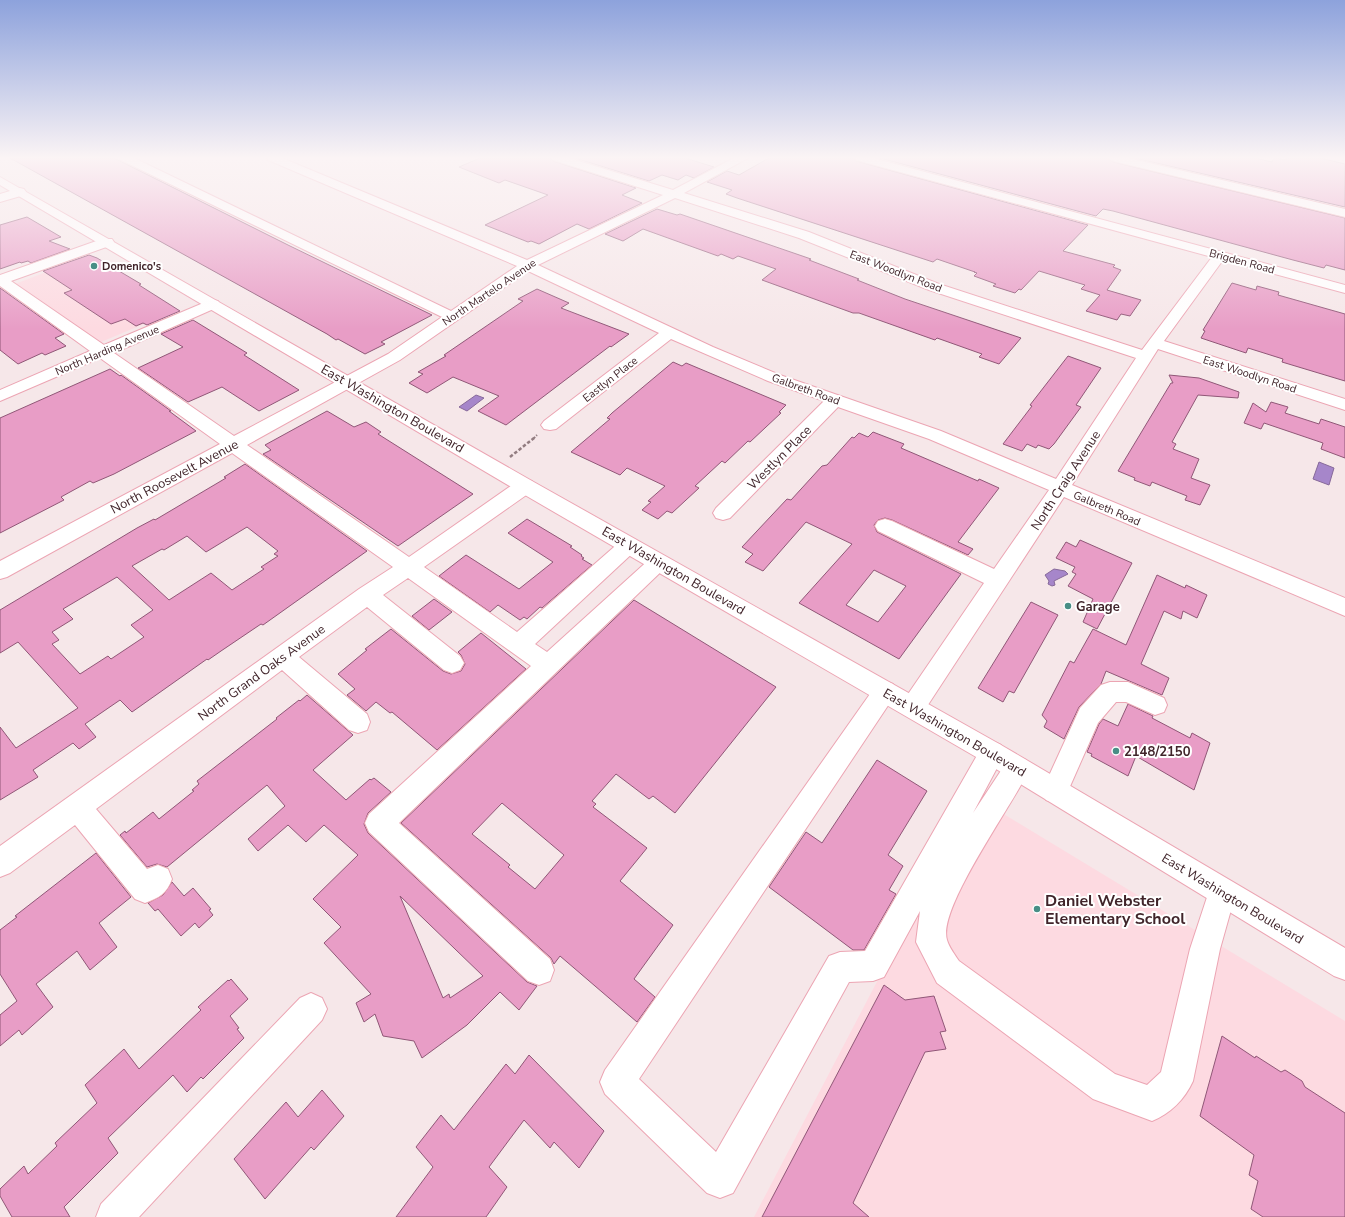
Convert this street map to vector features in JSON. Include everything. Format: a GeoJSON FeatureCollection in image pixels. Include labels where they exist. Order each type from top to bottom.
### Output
{"type":"FeatureCollection","features":[{"type":"Feature","properties":{"kind":"street","name":"East Washington Boulevard"},"geometry":{"type":"LineString","coordinates":[[60,215],[349,382],[525,486],[913,707],[1345,965]]}},
{"type":"Feature","properties":{"kind":"street"},"geometry":{"type":"LineString","coordinates":[[243,215],[452,316]]}},
{"type":"Feature","properties":{"kind":"street","name":"Galbreth Road"},"geometry":{"type":"LineString","coordinates":[[407,215],[527,265],[707,350],[767,375],[936,435],[1345,607]]}},
{"type":"Feature","properties":{"kind":"street","name":"North Martelo Avenue"},"geometry":{"type":"LineString","coordinates":[[349,382],[394,357],[527,265],[631,215]]}},
{"type":"Feature","properties":{"kind":"street","name":"East Woodlyn Road"},"geometry":{"type":"LineString","coordinates":[[741,215],[818,241],[934,287],[1345,405]]}},
{"type":"Feature","properties":{"kind":"street","name":"Brigden Road"},"geometry":{"type":"LineString","coordinates":[[1071,215],[1345,289]]}},
{"type":"Feature","properties":{"kind":"street"},"geometry":{"type":"LineString","coordinates":[[0,280],[107,242]]}},
{"type":"Feature","properties":{"kind":"street","name":"North Craig Avenue"},"geometry":{"type":"LineString","coordinates":[[913,707],[999,581],[1150,349],[1220,255]]}},
{"type":"Feature","properties":{"kind":"street"},"geometry":{"type":"LineString","coordinates":[[0,280],[547,666]]}},
{"type":"Feature","properties":{"kind":"street","name":"North Harding Avenue"},"geometry":{"type":"LineString","coordinates":[[0,396],[213,304]]}},
{"type":"Feature","properties":{"kind":"street","name":"Eastlyn Place"},"geometry":{"type":"LineString","coordinates":[[550,425],[670,332]]}},
{"type":"Feature","properties":{"kind":"street","name":"North Roosevelt Avenue"},"geometry":{"type":"LineString","coordinates":[[0,571],[349,382]]}},
{"type":"Feature","properties":{"kind":"street","name":"Westlyn Place"},"geometry":{"type":"LineString","coordinates":[[723,513],[835,400]]}},
{"type":"Feature","properties":{"kind":"street","name":"North Grand Oaks Avenue"},"geometry":{"type":"LineString","coordinates":[[0,863],[367,595],[525,486]]}},
{"type":"Feature","properties":{"kind":"street"},"geometry":{"type":"LineString","coordinates":[[885,526],[999,581]]}},
{"type":"Feature","properties":{"kind":"street"},"geometry":{"type":"LineString","coordinates":[[518,645],[629,545]]}},
{"type":"Feature","properties":{"kind":"street"},"geometry":{"type":"LineString","coordinates":[[539,970],[379,823],[659,562]]}},
{"type":"Feature","properties":{"kind":"street"},"geometry":{"type":"LineString","coordinates":[[367,595],[452,663]]}},
{"type":"Feature","properties":{"kind":"street"},"geometry":{"type":"LineString","coordinates":[[283,657],[358,722]]}},
{"type":"Feature","properties":{"kind":"street"},"geometry":{"type":"LineString","coordinates":[[885,691],[617,1082],[720,1180],[840,967],[874,966],[1005,761]]}},
{"type":"Feature","properties":{"kind":"street"},"geometry":{"type":"LineString","coordinates":[[1055,791],[1089,716],[1110,692],[1128,692],[1155,705]]}},
{"type":"Feature","properties":{"kind":"street"},"geometry":{"type":"LineString","coordinates":[[1005,761],[977,831],[934,912],[931,942],[948,972],[1105,1087],[1152,1104],[1176,1082],[1205,949],[1222,892]]}},
{"type":"Feature","properties":{"kind":"street"},"geometry":{"type":"LineString","coordinates":[[78,807],[145,889],[158,879]]}},
{"type":"Feature","properties":{"kind":"street"},"geometry":{"type":"LineString","coordinates":[[114,1217],[311,1009]]}},
{"type":"Feature","properties":{"kind":"path"},"geometry":{"type":"LineString","coordinates":[[495,468],[550,425]]}},
{"type":"Feature","properties":{"kind":"shaded area"},"geometry":{"type":"Polygon","coordinates":[[[80,259],[177,310],[101,342],[15,284],[80,259]]]}},
{"type":"Feature","properties":{"kind":"shaded area"},"geometry":{"type":"Polygon","coordinates":[[[476,395],[484,398],[467,411],[459,407],[476,395]]]}},
{"type":"Feature","properties":{"kind":"shaded area"},"geometry":{"type":"Polygon","coordinates":[[[1319,462],[1334,468],[1329,485],[1313,479],[1319,462]]]}},
{"type":"Feature","properties":{"kind":"shaded area"},"geometry":{"type":"Polygon","coordinates":[[[1054,569],[1065,571],[1068,574],[1054,581],[1055,585],[1052,586],[1048,584],[1049,581],[1045,575],[1054,569]]]}},
{"type":"Feature","properties":{"kind":"shaded area","name":"Daniel Webster Elementary School"},"geometry":{"type":"Polygon","coordinates":[[[974,796],[1345,1021],[1345,1217],[754,1217],[974,796]]]}},
{"type":"Feature","properties":{"kind":"building"},"geometry":{"type":"Polygon","coordinates":[[[112,215],[228,215],[432,315],[381,342],[385,344],[365,354],[112,215]]]}},
{"type":"Feature","properties":{"kind":"building"},"geometry":{"type":"Polygon","coordinates":[[[506,215],[618,215],[589,229],[577,224],[539,244],[531,241],[528,242],[485,225],[506,215]]]}},
{"type":"Feature","properties":{"kind":"building"},"geometry":{"type":"Polygon","coordinates":[[[645,215],[682,215],[811,259],[809,260],[859,279],[857,280],[905,299],[1021,338],[999,364],[979,357],[982,354],[937,338],[935,340],[859,313],[853,313],[762,280],[776,269],[738,256],[733,259],[721,254],[718,256],[643,229],[623,241],[605,234],[645,215]]]}},
{"type":"Feature","properties":{"kind":"building"},"geometry":{"type":"Polygon","coordinates":[[[788,215],[1051,215],[1088,225],[1063,251],[1115,265],[1113,267],[1121,270],[1107,290],[1141,300],[1130,316],[1121,314],[1117,320],[1086,311],[1100,295],[1081,289],[1085,285],[1039,271],[1021,290],[1019,289],[1015,293],[993,286],[996,284],[974,276],[977,273],[975,272],[937,259],[933,262],[788,215]]]}},
{"type":"Feature","properties":{"kind":"building"},"geometry":{"type":"Polygon","coordinates":[[[1127,215],[1332,215],[1345,218],[1345,270],[1326,265],[1324,268],[1127,215]]]}},
{"type":"Feature","properties":{"kind":"building"},"geometry":{"type":"Polygon","coordinates":[[[27,217],[61,237],[49,241],[70,249],[31,263],[28,261],[20,262],[0,269],[0,225],[27,217]]]}},
{"type":"Feature","properties":{"kind":"building"},"geometry":{"type":"Polygon","coordinates":[[[89,255],[97,258],[141,284],[139,285],[180,311],[147,325],[143,323],[136,326],[125,319],[111,324],[64,293],[72,290],[43,271],[89,255]]]}},
{"type":"Feature","properties":{"kind":"building"},"geometry":{"type":"Polygon","coordinates":[[[1232,283],[1256,290],[1257,286],[1279,292],[1278,295],[1345,314],[1345,381],[1282,362],[1283,359],[1248,348],[1246,353],[1201,338],[1205,331],[1203,330],[1232,283]]]}},
{"type":"Feature","properties":{"kind":"building"},"geometry":{"type":"Polygon","coordinates":[[[0,288],[64,334],[55,338],[66,346],[45,355],[42,353],[18,364],[0,350],[0,288]]]}},
{"type":"Feature","properties":{"kind":"building"},"geometry":{"type":"Polygon","coordinates":[[[537,289],[569,303],[561,308],[629,334],[611,347],[610,346],[506,425],[478,411],[499,396],[453,377],[427,393],[409,383],[423,374],[418,372],[446,356],[444,355],[523,301],[518,299],[537,289]]]}},
{"type":"Feature","properties":{"kind":"building"},"geometry":{"type":"Polygon","coordinates":[[[193,320],[247,353],[244,355],[299,390],[259,411],[222,387],[188,402],[138,368],[183,347],[161,334],[193,320]]]}},
{"type":"Feature","properties":{"kind":"building"},"geometry":{"type":"Polygon","coordinates":[[[1068,356],[1101,368],[1076,405],[1081,407],[1054,444],[1049,449],[1038,445],[1036,448],[1027,444],[1022,451],[1003,444],[1032,406],[1030,405],[1068,356]]]}},
{"type":"Feature","properties":{"kind":"building"},"geometry":{"type":"Polygon","coordinates":[[[673,362],[682,366],[686,363],[786,405],[779,412],[781,413],[750,442],[748,441],[725,463],[722,461],[695,486],[699,488],[672,513],[667,511],[658,519],[642,510],[651,502],[648,501],[665,486],[627,468],[620,475],[571,452],[610,419],[607,418],[612,413],[673,362]]]}},
{"type":"Feature","properties":{"kind":"building"},"geometry":{"type":"Polygon","coordinates":[[[110,369],[120,376],[121,375],[171,411],[169,411],[196,431],[114,474],[93,483],[90,481],[61,497],[64,500],[0,533],[0,418],[110,369]]]}},
{"type":"Feature","properties":{"kind":"building"},"geometry":{"type":"Polygon","coordinates":[[[1169,375],[1199,378],[1239,392],[1238,398],[1198,395],[1172,442],[1176,444],[1173,449],[1199,459],[1191,478],[1210,485],[1200,505],[1185,500],[1187,496],[1152,482],[1150,486],[1134,480],[1135,478],[1118,471],[1171,383],[1173,383],[1169,375]]]}},
{"type":"Feature","properties":{"kind":"building"},"geometry":{"type":"Polygon","coordinates":[[[1271,402],[1288,407],[1285,413],[1319,424],[1321,419],[1345,427],[1345,458],[1321,449],[1323,443],[1264,423],[1261,429],[1244,423],[1253,403],[1266,412],[1271,402]]]}},
{"type":"Feature","properties":{"kind":"building"},"geometry":{"type":"Polygon","coordinates":[[[327,411],[354,427],[366,422],[381,432],[378,434],[473,494],[398,546],[263,454],[271,450],[265,445],[327,411]]]}},
{"type":"Feature","properties":{"kind":"building"},"geometry":{"type":"Polygon","coordinates":[[[873,432],[904,444],[901,448],[978,481],[979,479],[999,488],[958,542],[973,549],[968,555],[892,520],[885,518],[878,520],[874,525],[877,532],[961,574],[899,659],[799,603],[852,544],[806,522],[763,571],[745,562],[753,554],[742,547],[787,499],[791,500],[822,466],[827,465],[852,437],[854,438],[859,433],[868,437],[873,432]],[[874,570],[846,605],[878,622],[906,586],[874,570]]]}},
{"type":"Feature","properties":{"kind":"building"},"geometry":{"type":"Polygon","coordinates":[[[245,464],[367,551],[263,625],[261,624],[208,660],[207,659],[132,712],[120,700],[85,724],[96,737],[79,749],[73,743],[33,770],[38,777],[0,800],[0,727],[16,748],[78,708],[18,642],[0,653],[0,610],[137,528],[154,519],[155,520],[226,478],[224,477],[245,464]],[[247,527],[206,552],[187,536],[164,550],[162,549],[132,566],[169,600],[211,573],[232,590],[264,569],[261,567],[278,556],[274,554],[278,551],[247,527]],[[117,577],[63,609],[73,619],[52,632],[59,640],[52,644],[80,674],[108,656],[111,659],[144,637],[131,625],[153,610],[117,577]]]}},
{"type":"Feature","properties":{"kind":"building"},"geometry":{"type":"Polygon","coordinates":[[[527,519],[572,546],[570,547],[582,555],[581,556],[584,558],[582,559],[592,565],[527,619],[524,617],[520,620],[498,605],[490,612],[439,576],[466,555],[519,589],[553,562],[508,533],[527,519]]]}},
{"type":"Feature","properties":{"kind":"building"},"geometry":{"type":"Polygon","coordinates":[[[1080,540],[1132,563],[1097,629],[1083,622],[1093,599],[1068,586],[1076,574],[1072,572],[1075,567],[1056,558],[1066,542],[1076,547],[1080,540]]]}},
{"type":"Feature","properties":{"kind":"building"},"geometry":{"type":"Polygon","coordinates":[[[1157,575],[1185,588],[1186,585],[1207,595],[1197,618],[1183,611],[1181,619],[1164,611],[1141,664],[1169,678],[1162,695],[1106,671],[1101,684],[1079,707],[1064,739],[1044,727],[1047,721],[1042,715],[1070,661],[1074,663],[1093,629],[1126,645],[1157,575]]]}},
{"type":"Feature","properties":{"kind":"building"},"geometry":{"type":"Polygon","coordinates":[[[434,599],[452,612],[429,630],[412,616],[434,599]]]}},
{"type":"Feature","properties":{"kind":"building"},"geometry":{"type":"Polygon","coordinates":[[[634,600],[776,687],[675,813],[653,796],[649,799],[616,774],[592,801],[596,804],[593,807],[647,848],[620,881],[673,925],[634,979],[655,997],[637,1022],[560,956],[554,964],[551,958],[401,823],[634,600]],[[502,803],[472,834],[510,865],[508,867],[535,889],[564,855],[502,803]]]}},
{"type":"Feature","properties":{"kind":"building"},"geometry":{"type":"Polygon","coordinates":[[[1031,602],[1058,615],[1014,693],[1009,691],[1003,702],[978,688],[1031,602]]]}},
{"type":"Feature","properties":{"kind":"building"},"geometry":{"type":"Polygon","coordinates":[[[391,629],[443,671],[451,674],[461,671],[465,664],[458,652],[481,633],[526,669],[437,750],[392,712],[390,713],[376,702],[366,711],[347,695],[355,689],[338,674],[367,650],[365,649],[391,629]]]}},
{"type":"Feature","properties":{"kind":"building"},"geometry":{"type":"Polygon","coordinates":[[[307,695],[353,735],[313,770],[346,800],[370,779],[371,780],[374,778],[391,792],[368,813],[364,824],[368,833],[527,982],[537,986],[519,1010],[500,992],[467,1025],[422,1058],[414,1041],[383,1036],[375,1014],[364,1022],[356,1003],[371,994],[324,943],[341,927],[313,899],[358,855],[324,825],[306,842],[288,825],[258,851],[248,839],[285,806],[267,785],[167,867],[157,864],[147,867],[120,835],[125,831],[126,833],[153,812],[159,819],[194,791],[192,790],[199,784],[197,781],[299,700],[300,701],[307,695]],[[400,896],[443,998],[449,994],[450,998],[483,976],[400,896]]]}},
{"type":"Feature","properties":{"kind":"building"},"geometry":{"type":"Polygon","coordinates":[[[1128,704],[1153,716],[1152,718],[1190,738],[1192,733],[1210,743],[1194,790],[1136,756],[1128,776],[1091,756],[1092,754],[1087,752],[1099,724],[1103,719],[1118,726],[1128,704]]]}},
{"type":"Feature","properties":{"kind":"building"},"geometry":{"type":"Polygon","coordinates":[[[877,760],[927,791],[888,855],[903,866],[889,890],[896,894],[864,950],[853,950],[769,887],[806,832],[822,843],[877,760]]]}},
{"type":"Feature","properties":{"kind":"building"},"geometry":{"type":"Polygon","coordinates":[[[96,853],[131,897],[99,923],[117,947],[90,970],[77,951],[36,984],[53,1007],[22,1035],[19,1030],[0,1046],[0,1015],[17,1001],[0,974],[0,930],[17,917],[15,916],[96,853]]]}},
{"type":"Feature","properties":{"kind":"building"},"geometry":{"type":"Polygon","coordinates":[[[172,882],[184,896],[193,888],[211,909],[209,910],[213,915],[199,928],[195,923],[181,936],[158,909],[155,911],[148,903],[163,895],[172,882]]]}},
{"type":"Feature","properties":{"kind":"building"},"geometry":{"type":"Polygon","coordinates":[[[231,979],[248,999],[230,1016],[244,1038],[203,1079],[201,1077],[187,1092],[173,1075],[108,1138],[118,1153],[64,1207],[70,1217],[12,1217],[0,1196],[0,1189],[24,1166],[28,1174],[57,1146],[55,1143],[97,1103],[85,1085],[124,1049],[139,1069],[201,1010],[198,1007],[231,979]]]}},
{"type":"Feature","properties":{"kind":"building"},"geometry":{"type":"Polygon","coordinates":[[[884,985],[905,1000],[934,996],[946,1031],[940,1032],[946,1049],[925,1052],[853,1203],[869,1217],[762,1217],[884,985]]]}},
{"type":"Feature","properties":{"kind":"building"},"geometry":{"type":"Polygon","coordinates":[[[1222,1036],[1255,1058],[1256,1056],[1281,1072],[1285,1070],[1302,1081],[1305,1087],[1345,1113],[1345,1217],[1263,1217],[1251,1209],[1258,1181],[1249,1175],[1254,1155],[1200,1116],[1222,1036]]]}},
{"type":"Feature","properties":{"kind":"building"},"geometry":{"type":"Polygon","coordinates":[[[529,1055],[604,1131],[579,1168],[554,1142],[550,1148],[524,1120],[489,1167],[507,1187],[486,1217],[396,1217],[433,1167],[416,1147],[441,1115],[454,1130],[506,1064],[515,1074],[529,1055]]]}},
{"type":"Feature","properties":{"kind":"building"},"geometry":{"type":"Polygon","coordinates":[[[322,1090],[344,1116],[314,1150],[311,1147],[265,1199],[234,1159],[286,1102],[298,1117],[322,1090]]]}},
{"type":"Feature","properties":{"kind":"place","name":"Domenico's"},"geometry":{"type":"Point","coordinates":[94,266]}},
{"type":"Feature","properties":{"kind":"place","name":"Garage"},"geometry":{"type":"Point","coordinates":[1068,606]}},
{"type":"Feature","properties":{"kind":"place","name":"2148/2150"},"geometry":{"type":"Point","coordinates":[1116,751]}},
{"type":"Feature","properties":{"kind":"place","name":"Daniel Webster Elementary School"},"geometry":{"type":"Point","coordinates":[1037,909]}}]}
